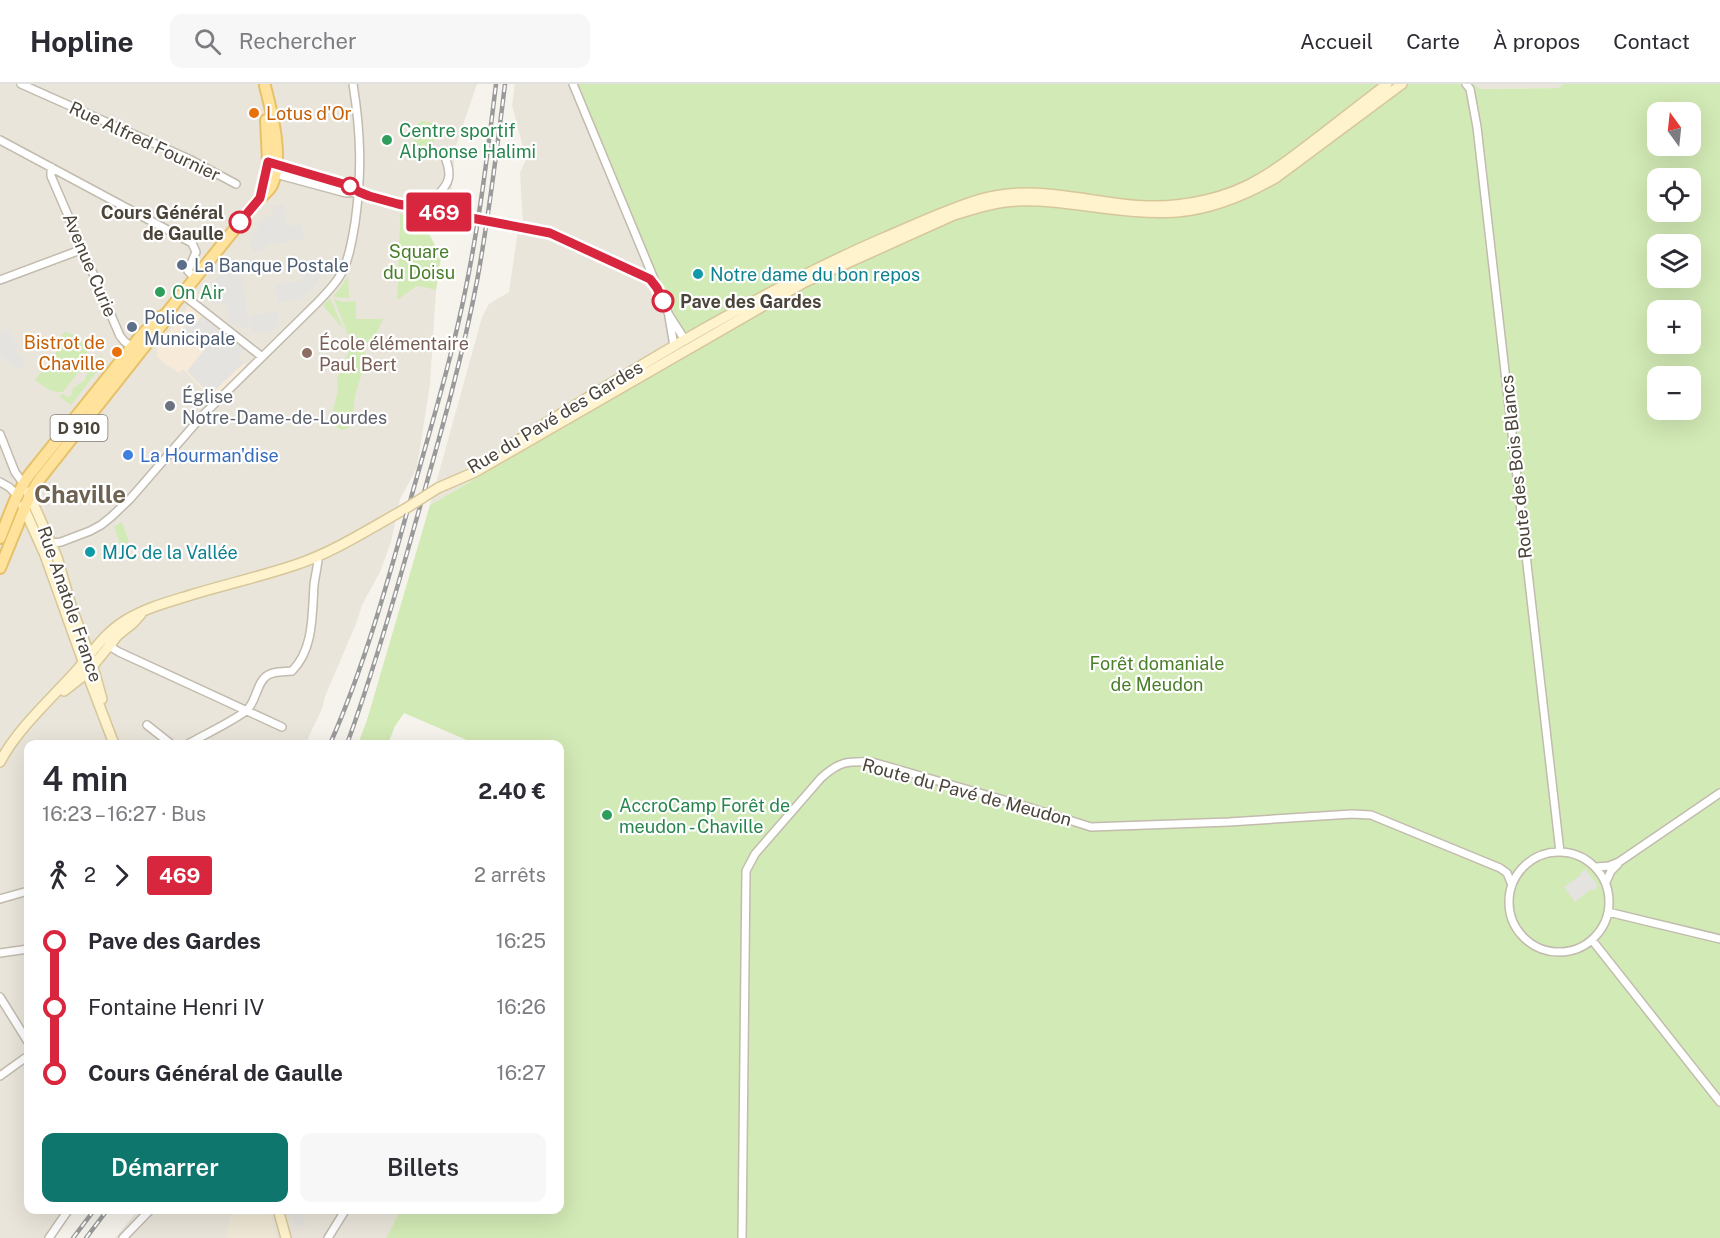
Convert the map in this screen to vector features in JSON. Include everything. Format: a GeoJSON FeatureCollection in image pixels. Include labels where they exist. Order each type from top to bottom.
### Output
{"type":"FeatureCollection","features":[{"type":"Feature","properties":{"kind":"main road"},"geometry":{"type":"LineString","coordinates":[[687,344],[762,297],[839,257],[952,208],[985,198],[1012,193],[1036,192],[1148,206],[1180,204],[1218,197],[1259,179],[1284,164],[1387,84]]}},
{"type":"Feature","properties":{"kind":"main road"},"geometry":{"type":"LineString","coordinates":[[687,344],[803,283],[954,215],[977,207],[1014,201],[1033,201],[1131,212],[1178,212],[1231,200],[1254,190],[1289,169],[1402,84]]}},
{"type":"Feature","properties":{"kind":"main road"},"geometry":{"type":"LineString","coordinates":[[265,85],[272,168]]}},
{"type":"Feature","properties":{"kind":"main road","name":"D 910"},"geometry":{"type":"LineString","coordinates":[[0,538],[23,483],[137,348],[164,322],[166,314],[260,198],[270,189],[272,168]]}},
{"type":"Feature","properties":{"kind":"main road","name":"Rue du Pavé des Gardes"},"geometry":{"type":"LineString","coordinates":[[35,716],[90,670],[113,628],[128,618],[161,604],[318,557],[438,488],[476,472],[687,344]]}},
{"type":"Feature","properties":{"kind":"main road","name":"D 910"},"geometry":{"type":"LineString","coordinates":[[0,568],[30,495],[39,480],[137,348]]}},
{"type":"Feature","properties":{"kind":"main road","name":"Rue Anatole France"},"geometry":{"type":"LineString","coordinates":[[23,483],[52,543],[72,609],[90,653],[90,670],[112,740]]}},
{"type":"Feature","properties":{"kind":"main road","name":"Rue Anatole France"},"geometry":{"type":"LineString","coordinates":[[17,495],[45,555],[84,662],[90,670]]}},
{"type":"Feature","properties":{"kind":"main road","name":"Rue du Pavé des Gardes"},"geometry":{"type":"LineString","coordinates":[[0,762],[7,748],[90,653],[107,641]]}},
{"type":"Feature","properties":{"kind":"main road"},"geometry":{"type":"LineString","coordinates":[[279,1214],[286,1238]]}},
{"type":"Feature","properties":{"kind":"street","name":"Rue Alfred Fournier"},"geometry":{"type":"LineString","coordinates":[[21,84],[189,159],[236,184]]}},
{"type":"Feature","properties":{"kind":"street"},"geometry":{"type":"LineString","coordinates":[[45,555],[52,543],[85,533],[104,523],[130,499],[202,416],[337,281],[344,270],[347,258],[359,192],[360,145],[353,84]]}},
{"type":"Feature","properties":{"kind":"street"},"geometry":{"type":"LineString","coordinates":[[573,84],[657,288],[669,315],[687,344]]}},
{"type":"Feature","properties":{"kind":"street","name":"Route des Bois Blancs"},"geometry":{"type":"LineString","coordinates":[[1466,84],[1470,89],[1477,127],[1560,852]]}},
{"type":"Feature","properties":{"kind":"street"},"geometry":{"type":"LineString","coordinates":[[0,140],[192,243],[196,252],[188,271],[195,278]]}},
{"type":"Feature","properties":{"kind":"street"},"geometry":{"type":"LineString","coordinates":[[431,210],[432,201],[442,192],[448,182],[449,168],[446,160]]}},
{"type":"Feature","properties":{"kind":"street","name":"Avenue Curie"},"geometry":{"type":"LineString","coordinates":[[51,167],[51,176],[120,336],[137,348]]}},
{"type":"Feature","properties":{"kind":"street"},"geometry":{"type":"LineString","coordinates":[[272,168],[346,193],[359,192],[398,204],[458,215]]}},
{"type":"Feature","properties":{"kind":"street"},"geometry":{"type":"LineString","coordinates":[[520,226],[550,233],[650,279],[657,288]]}},
{"type":"Feature","properties":{"kind":"street"},"geometry":{"type":"LineString","coordinates":[[0,279],[82,249]]}},
{"type":"Feature","properties":{"kind":"street"},"geometry":{"type":"LineString","coordinates":[[182,294],[261,356]]}},
{"type":"Feature","properties":{"kind":"street"},"geometry":{"type":"LineString","coordinates":[[669,315],[676,351]]}},
{"type":"Feature","properties":{"kind":"street"},"geometry":{"type":"LineString","coordinates":[[0,434],[15,472],[23,483]]}},
{"type":"Feature","properties":{"kind":"street"},"geometry":{"type":"LineString","coordinates":[[0,482],[17,495]]}},
{"type":"Feature","properties":{"kind":"street"},"geometry":{"type":"LineString","coordinates":[[195,740],[249,708],[267,676],[276,672],[292,671],[300,660],[310,633],[318,557]]}},
{"type":"Feature","properties":{"kind":"street"},"geometry":{"type":"LineString","coordinates":[[107,641],[114,649],[126,655],[282,727]]}},
{"type":"Feature","properties":{"kind":"street"},"geometry":{"type":"LineString","coordinates":[[147,724],[166,740]]}},
{"type":"Feature","properties":{"kind":"street","name":"Route du Pavé de Meudon"},"geometry":{"type":"LineString","coordinates":[[741,1238],[746,871],[754,854],[821,778],[831,769],[843,763],[872,762],[1091,827],[1371,814],[1500,868],[1508,873],[1512,885]]}},
{"type":"Feature","properties":{"kind":"street"},"geometry":{"type":"LineString","coordinates":[[1606,882],[1611,871],[1620,862],[1720,793]]}},
{"type":"Feature","properties":{"kind":"street"},"geometry":{"type":"LineString","coordinates":[[1560,852],[1580,856],[1596,867],[1606,882],[1608,912],[1604,924],[1592,940],[1576,949],[1556,952],[1534,945],[1525,938],[1513,921],[1510,907],[1512,885],[1526,864],[1546,854],[1560,852]]}},
{"type":"Feature","properties":{"kind":"street"},"geometry":{"type":"LineString","coordinates":[[1596,867],[1620,862]]}},
{"type":"Feature","properties":{"kind":"street"},"geometry":{"type":"LineString","coordinates":[[0,899],[24,892]]}},
{"type":"Feature","properties":{"kind":"street"},"geometry":{"type":"LineString","coordinates":[[1608,912],[1720,939]]}},
{"type":"Feature","properties":{"kind":"street"},"geometry":{"type":"LineString","coordinates":[[1592,940],[1720,1102]]}},
{"type":"Feature","properties":{"kind":"street"},"geometry":{"type":"LineString","coordinates":[[0,953],[24,950]]}},
{"type":"Feature","properties":{"kind":"street"},"geometry":{"type":"LineString","coordinates":[[0,997],[24,1036]]}},
{"type":"Feature","properties":{"kind":"street"},"geometry":{"type":"LineString","coordinates":[[0,1076],[24,1061]]}},
{"type":"Feature","properties":{"kind":"street"},"geometry":{"type":"LineString","coordinates":[[48,1238],[65,1214]]}},
{"type":"Feature","properties":{"kind":"street"},"geometry":{"type":"LineString","coordinates":[[123,1238],[147,1214]]}},
{"type":"Feature","properties":{"kind":"street"},"geometry":{"type":"LineString","coordinates":[[327,1238],[343,1214]]}},
{"type":"Feature","properties":{"kind":"shaded area"},"geometry":{"type":"Polygon","coordinates":[[[0,84],[477,84],[455,149],[448,218],[400,214],[397,299],[417,286],[436,290],[430,384],[417,468],[400,499],[391,542],[380,572],[362,605],[308,740],[24,740],[24,1214],[70,1214],[53,1238],[0,1238],[0,84]]]}},
{"type":"Feature","properties":{"kind":"shaded area"},"geometry":{"type":"Polygon","coordinates":[[[515,84],[578,84],[646,254],[693,353],[430,505],[482,317],[489,304],[509,292],[519,223],[523,223],[520,173],[526,159],[512,105],[515,84]]]}},
{"type":"Feature","properties":{"kind":"shaded area"},"geometry":{"type":"Polygon","coordinates":[[[1473,84],[1563,84],[1560,88],[1481,89],[1473,84]]]}},
{"type":"Feature","properties":{"kind":"shaded area"},"geometry":{"type":"Polygon","coordinates":[[[284,204],[286,226],[302,224],[304,239],[266,245],[267,249],[252,252],[249,237],[260,224],[259,219],[273,216],[272,207],[284,204]]]}},
{"type":"Feature","properties":{"kind":"shaded area"},"geometry":{"type":"Polygon","coordinates":[[[233,264],[236,272],[242,272],[249,328],[230,323],[226,303],[212,304],[210,287],[227,265],[233,264]]]}},
{"type":"Feature","properties":{"kind":"shaded area"},"geometry":{"type":"Polygon","coordinates":[[[323,267],[322,278],[319,278],[318,284],[315,284],[314,289],[310,290],[304,298],[278,303],[275,284],[302,281],[301,273],[323,267]]]}},
{"type":"Feature","properties":{"kind":"shaded area"},"geometry":{"type":"Polygon","coordinates":[[[190,304],[246,348],[238,357],[247,366],[211,399],[183,369],[179,373],[157,356],[157,347],[190,304]]]}},
{"type":"Feature","properties":{"kind":"shaded area"},"geometry":{"type":"Polygon","coordinates":[[[277,311],[279,323],[272,331],[252,333],[250,316],[277,311]]]}},
{"type":"Feature","properties":{"kind":"shaded area"},"geometry":{"type":"Polygon","coordinates":[[[202,316],[245,350],[238,357],[244,363],[210,395],[187,371],[204,350],[180,332],[186,325],[189,327],[196,323],[202,316]]]}},
{"type":"Feature","properties":{"kind":"shaded area"},"geometry":{"type":"Polygon","coordinates":[[[9,328],[15,342],[20,346],[15,352],[26,361],[19,370],[0,356],[0,331],[9,328]]]}},
{"type":"Feature","properties":{"kind":"shaded area"},"geometry":{"type":"Polygon","coordinates":[[[1585,869],[1598,886],[1575,902],[1564,887],[1581,875],[1580,873],[1585,869]]]}},
{"type":"Feature","properties":{"kind":"shaded area"},"geometry":{"type":"Polygon","coordinates":[[[135,1214],[398,1214],[386,1238],[115,1238],[135,1214]]]}},
{"type":"Feature","properties":{"kind":"shaded area"},"geometry":{"type":"Polygon","coordinates":[[[230,1214],[271,1214],[277,1238],[227,1238],[230,1214]]]}},
{"type":"Feature","properties":{"kind":"shaded area"},"geometry":{"type":"Polygon","coordinates":[[[292,1214],[301,1214],[305,1225],[296,1227],[292,1214]]]}},
{"type":"Feature","properties":{"kind":"green space","name":"Forêt domaniale de Meudon"},"geometry":{"type":"Polygon","coordinates":[[[578,84],[1473,84],[1481,89],[1559,88],[1563,84],[1720,84],[1720,1238],[386,1238],[398,1214],[564,1214],[564,740],[467,740],[404,713],[395,726],[390,740],[360,740],[430,505],[693,353],[646,254],[578,84]]]}},
{"type":"Feature","properties":{"kind":"green space"},"geometry":{"type":"Polygon","coordinates":[[[422,121],[432,123],[435,139],[425,154],[414,154],[414,127],[422,121]]]}},
{"type":"Feature","properties":{"kind":"green space","name":"Square du Doisu"},"geometry":{"type":"Polygon","coordinates":[[[400,214],[448,218],[424,224],[441,257],[436,290],[417,286],[397,300],[400,214]]]}},
{"type":"Feature","properties":{"kind":"green space"},"geometry":{"type":"Polygon","coordinates":[[[348,276],[349,298],[333,297],[341,287],[348,276]]]}},
{"type":"Feature","properties":{"kind":"green space"},"geometry":{"type":"Polygon","coordinates":[[[330,298],[344,330],[324,307],[330,298]]]}},
{"type":"Feature","properties":{"kind":"green space"},"geometry":{"type":"Polygon","coordinates":[[[334,299],[342,302],[356,301],[356,319],[383,319],[372,342],[368,343],[348,334],[334,299]]]}},
{"type":"Feature","properties":{"kind":"green space"},"geometry":{"type":"Polygon","coordinates":[[[65,332],[75,336],[85,345],[88,360],[63,392],[55,392],[35,380],[59,348],[57,341],[65,332]]]}},
{"type":"Feature","properties":{"kind":"green space"},"geometry":{"type":"Polygon","coordinates":[[[351,347],[364,351],[367,356],[355,396],[352,423],[349,428],[342,430],[334,426],[331,419],[338,389],[337,378],[351,347]]]}},
{"type":"Feature","properties":{"kind":"green space"},"geometry":{"type":"Polygon","coordinates":[[[100,354],[105,361],[71,405],[59,396],[63,394],[71,396],[73,388],[84,381],[91,366],[99,363],[100,354]]]}},
{"type":"Feature","properties":{"kind":"green space"},"geometry":{"type":"Polygon","coordinates":[[[122,522],[129,542],[121,546],[114,527],[122,522]]]}},
{"type":"Feature","properties":{"kind":"tunnel"},"geometry":{"type":"LineString","coordinates":[[458,215],[520,226]]}},
{"type":"Feature","properties":{"kind":"railway"},"geometry":{"type":"LineString","coordinates":[[332,740],[375,622],[448,363],[476,233],[496,84]]}},
{"type":"Feature","properties":{"kind":"railway"},"geometry":{"type":"LineString","coordinates":[[348,740],[391,609],[464,344],[485,232],[505,84]]}},
{"type":"Feature","properties":{"kind":"railway"},"geometry":{"type":"LineString","coordinates":[[73,1238],[91,1214]]}},
{"type":"Feature","properties":{"kind":"railway"},"geometry":{"type":"LineString","coordinates":[[86,1238],[104,1214]]}},
{"type":"Feature","properties":{"kind":"bus line","name":"469"},"geometry":{"type":"LineString","coordinates":[[240,222],[260,198],[268,162],[350,186],[369,196],[398,204],[550,233],[650,279],[663,301]]}},
{"type":"Feature","properties":{"kind":"place","name":"Lotus d'Or"},"geometry":{"type":"Point","coordinates":[254,113]}},
{"type":"Feature","properties":{"kind":"place","name":"Centre sportif Alphonse Halimi"},"geometry":{"type":"Point","coordinates":[387,140]}},
{"type":"Feature","properties":{"kind":"place","name":"Cours Général de Gaulle"},"geometry":{"type":"Point","coordinates":[240,222]}},
{"type":"Feature","properties":{"kind":"place","name":"La Banque Postale"},"geometry":{"type":"Point","coordinates":[182,265]}},
{"type":"Feature","properties":{"kind":"place","name":"Notre dame du bon repos"},"geometry":{"type":"Point","coordinates":[698,274]}},
{"type":"Feature","properties":{"kind":"place","name":"On Air"},"geometry":{"type":"Point","coordinates":[160,292]}},
{"type":"Feature","properties":{"kind":"place","name":"Pave des Gardes"},"geometry":{"type":"Point","coordinates":[663,301]}},
{"type":"Feature","properties":{"kind":"place","name":"Police Municipale"},"geometry":{"type":"Point","coordinates":[132,327]}},
{"type":"Feature","properties":{"kind":"place","name":"Bistrot de Chaville"},"geometry":{"type":"Point","coordinates":[117,352]}},
{"type":"Feature","properties":{"kind":"place","name":"École élémentaire Paul Bert"},"geometry":{"type":"Point","coordinates":[307,353]}},
{"type":"Feature","properties":{"kind":"place","name":"Église Notre-Dame-de-Lourdes"},"geometry":{"type":"Point","coordinates":[170,406]}},
{"type":"Feature","properties":{"kind":"place","name":"La Hourman'dise"},"geometry":{"type":"Point","coordinates":[128,455]}},
{"type":"Feature","properties":{"kind":"place","name":"MJC de la Vallée"},"geometry":{"type":"Point","coordinates":[90,552]}},
{"type":"Feature","properties":{"kind":"place","name":"AccroCamp Forêt de meudon - Chaville"},"geometry":{"type":"Point","coordinates":[607,815]}},
{"type":"Feature","properties":{"kind":"district","name":"Chaville"},"geometry":{"type":"Point","coordinates":[80,494]}}]}
